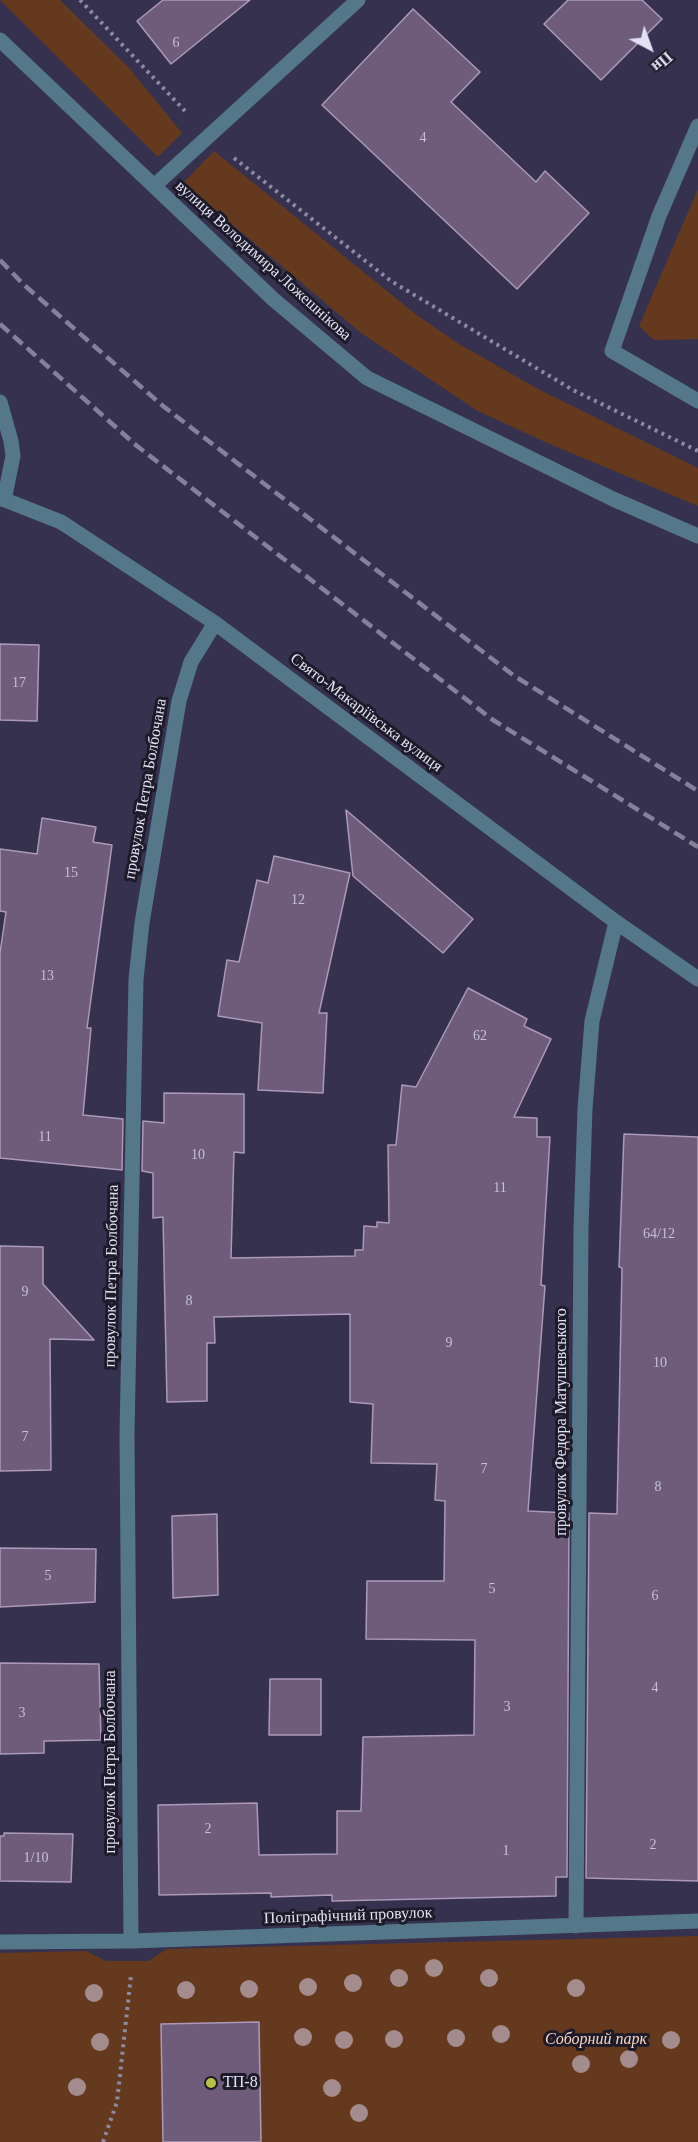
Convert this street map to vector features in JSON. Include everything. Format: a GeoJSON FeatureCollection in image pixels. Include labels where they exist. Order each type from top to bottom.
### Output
{"type":"FeatureCollection","features":[{"type":"Feature","properties":{"kind":"street"},"geometry":{"type":"LineString","coordinates":[[154,186],[358,0]]}},
{"type":"Feature","properties":{"kind":"street","name":"вулиця Володимира Ложешнікова"},"geometry":{"type":"LineString","coordinates":[[0,40],[273,299],[368,378],[613,499],[698,536]]}},
{"type":"Feature","properties":{"kind":"street"},"geometry":{"type":"LineString","coordinates":[[698,126],[659,216],[612,351],[698,401]]}},
{"type":"Feature","properties":{"kind":"street"},"geometry":{"type":"LineString","coordinates":[[0,402],[13,456],[2,499]]}},
{"type":"Feature","properties":{"kind":"street","name":"Свято-Макаріївська вулиця"},"geometry":{"type":"LineString","coordinates":[[2,499],[61,522],[214,623],[616,922],[698,979]]}},
{"type":"Feature","properties":{"kind":"street","name":"провулок Петра Болбочана"},"geometry":{"type":"LineString","coordinates":[[130,1941],[127,1434],[136,980],[142,923],[179,702],[190,662],[214,623]]}},
{"type":"Feature","properties":{"kind":"street","name":"провулок Федора Матушевського"},"geometry":{"type":"LineString","coordinates":[[576,1926],[581,1240],[585,1109],[592,1021],[616,922]]}},
{"type":"Feature","properties":{"kind":"street","name":"Поліграфічний провулок"},"geometry":{"type":"LineString","coordinates":[[0,1942],[130,1941],[698,1921]]}},
{"type":"Feature","properties":{"kind":"path"},"geometry":{"type":"LineString","coordinates":[[80,0],[210,136],[391,281],[573,390],[698,451]]}},
{"type":"Feature","properties":{"kind":"path"},"geometry":{"type":"LineString","coordinates":[[103,2142],[117,2102],[130,1982],[130,1941]]}},
{"type":"Feature","properties":{"kind":"green space"},"geometry":{"type":"Polygon","coordinates":[[[0,0],[60,0],[130,69],[182,133],[158,157],[0,0]]]}},
{"type":"Feature","properties":{"kind":"green space"},"geometry":{"type":"Polygon","coordinates":[[[214,151],[418,316],[459,344],[538,389],[698,468],[698,506],[545,442],[476,410],[361,333],[183,183],[214,151]]]}},
{"type":"Feature","properties":{"kind":"green space"},"geometry":{"type":"Polygon","coordinates":[[[698,189],[698,339],[654,340],[639,326],[698,189]]]}},
{"type":"Feature","properties":{"kind":"green space","name":"Соборний парк"},"geometry":{"type":"Polygon","coordinates":[[[698,1936],[698,2142],[0,2142],[0,1953],[86,1951],[106,1961],[148,1961],[167,1949],[698,1936]]]}},
{"type":"Feature","properties":{"kind":"building"},"geometry":{"type":"Polygon","coordinates":[[[163,0],[250,0],[171,64],[137,21],[163,0]]]}},
{"type":"Feature","properties":{"kind":"building"},"geometry":{"type":"Polygon","coordinates":[[[568,0],[642,0],[662,19],[601,80],[544,24],[568,0]]]}},
{"type":"Feature","properties":{"kind":"building"},"geometry":{"type":"Polygon","coordinates":[[[413,9],[480,72],[451,102],[536,182],[545,171],[589,213],[517,289],[322,105],[413,9]]]}},
{"type":"Feature","properties":{"kind":"building"},"geometry":{"type":"Polygon","coordinates":[[[0,644],[39,645],[37,721],[0,720],[0,644]]]}},
{"type":"Feature","properties":{"kind":"building"},"geometry":{"type":"Polygon","coordinates":[[[346,810],[473,919],[443,953],[353,876],[346,810]]]}},
{"type":"Feature","properties":{"kind":"building"},"geometry":{"type":"Polygon","coordinates":[[[42,818],[96,827],[93,842],[112,845],[87,1028],[91,1028],[83,1115],[123,1119],[122,1170],[0,1158],[0,953],[6,912],[0,911],[0,849],[37,854],[42,818]]]}},
{"type":"Feature","properties":{"kind":"building"},"geometry":{"type":"Polygon","coordinates":[[[274,856],[350,873],[319,1013],[327,1013],[323,1093],[258,1090],[262,1023],[218,1016],[227,960],[239,962],[257,880],[268,883],[274,856]]]}},
{"type":"Feature","properties":{"kind":"building"},"geometry":{"type":"Polygon","coordinates":[[[468,988],[527,1019],[524,1026],[551,1039],[514,1117],[537,1118],[537,1137],[550,1137],[541,1285],[545,1286],[528,1511],[569,1513],[567,1877],[556,1877],[556,1896],[332,1901],[332,1895],[271,1897],[271,1893],[159,1895],[158,1805],[257,1803],[259,1855],[337,1854],[337,1811],[361,1811],[363,1737],[474,1735],[475,1640],[366,1639],[367,1581],[444,1581],[445,1501],[435,1500],[437,1464],[371,1463],[373,1404],[350,1402],[350,1314],[214,1317],[215,1343],[207,1343],[207,1401],[167,1402],[163,1217],[153,1218],[153,1173],[142,1171],[143,1121],[164,1123],[164,1093],[244,1094],[244,1153],[234,1152],[231,1258],[355,1256],[355,1250],[363,1250],[364,1226],[377,1227],[377,1222],[389,1223],[388,1145],[396,1145],[402,1085],[416,1087],[468,988]]]}},
{"type":"Feature","properties":{"kind":"building"},"geometry":{"type":"Polygon","coordinates":[[[624,1134],[698,1137],[698,1881],[586,1878],[589,1513],[617,1514],[622,1268],[619,1267],[624,1134]]]}},
{"type":"Feature","properties":{"kind":"building"},"geometry":{"type":"Polygon","coordinates":[[[0,1246],[43,1247],[43,1284],[94,1340],[50,1339],[51,1470],[0,1471],[0,1246]]]}},
{"type":"Feature","properties":{"kind":"building"},"geometry":{"type":"Polygon","coordinates":[[[217,1514],[218,1595],[173,1598],[172,1516],[217,1514]]]}},
{"type":"Feature","properties":{"kind":"building"},"geometry":{"type":"Polygon","coordinates":[[[0,1548],[96,1549],[95,1602],[0,1607],[0,1548]]]}},
{"type":"Feature","properties":{"kind":"building"},"geometry":{"type":"Polygon","coordinates":[[[0,1663],[99,1664],[101,1740],[44,1741],[44,1753],[0,1754],[0,1663]]]}},
{"type":"Feature","properties":{"kind":"building"},"geometry":{"type":"Polygon","coordinates":[[[270,1679],[321,1679],[321,1735],[269,1735],[270,1679]]]}},
{"type":"Feature","properties":{"kind":"building"},"geometry":{"type":"Polygon","coordinates":[[[4,1833],[73,1834],[71,1882],[0,1881],[0,1836],[4,1836],[4,1833]]]}},
{"type":"Feature","properties":{"kind":"building","name":"ТП-8"},"geometry":{"type":"Polygon","coordinates":[[[259,2022],[261,2142],[163,2142],[161,2024],[259,2022]]]}},
{"type":"Feature","properties":{"kind":"railway"},"geometry":{"type":"LineString","coordinates":[[0,260],[23,284],[163,406],[513,675],[698,791]]}},
{"type":"Feature","properties":{"kind":"railway"},"geometry":{"type":"LineString","coordinates":[[0,324],[137,446],[493,720],[698,847]]}},
{"type":"Feature","properties":{"kind":"place","name":"ТП-8"},"geometry":{"type":"Point","coordinates":[211,2083]}}]}
